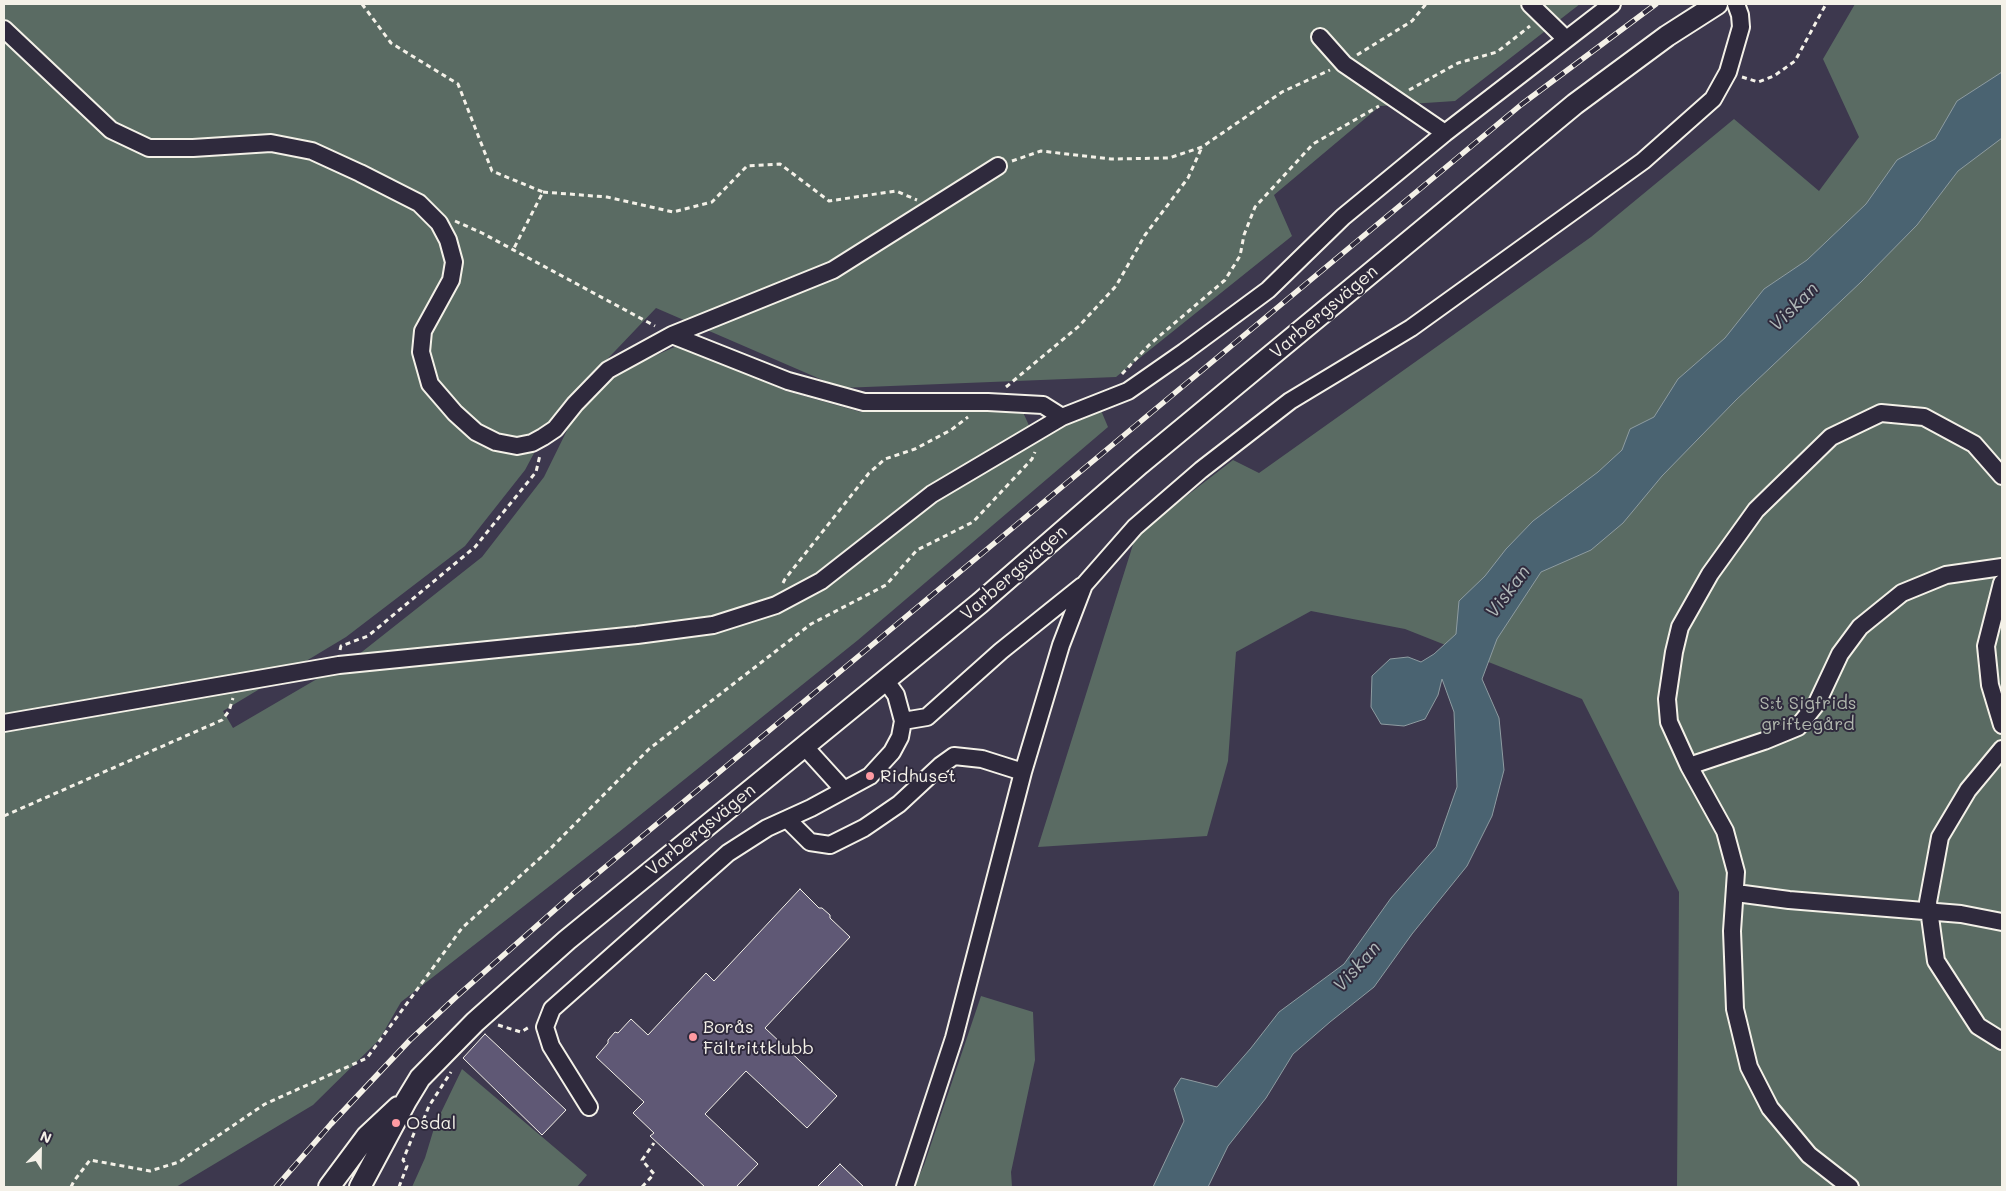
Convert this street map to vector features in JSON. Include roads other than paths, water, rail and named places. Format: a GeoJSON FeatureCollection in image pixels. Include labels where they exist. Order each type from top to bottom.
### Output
{"type":"FeatureCollection","features":[{"type":"Feature","properties":{"kind":"main road","name":"Varbergsvägen"},"geometry":{"type":"LineString","coordinates":[[360,1187],[420,1078],[475,1022],[574,934],[980,603],[1140,464],[1502,163],[1575,104],[1667,36],[1717,4]]}},
{"type":"Feature","properties":{"kind":"main road"},"geometry":{"type":"LineString","coordinates":[[329,1187],[367,1136],[392,1111],[406,1101]]}},
{"type":"Feature","properties":{"kind":"street"},"geometry":{"type":"LineString","coordinates":[[4,723],[339,665],[637,635],[713,625],[776,605],[821,581],[932,494],[1062,417],[1128,392],[1268,290],[1343,217],[1445,133],[1612,4]]}},
{"type":"Feature","properties":{"kind":"street"},"geometry":{"type":"LineString","coordinates":[[903,721],[927,717],[1002,651],[1084,585],[1135,526],[1201,470],[1290,401],[1411,328],[1644,161],[1713,99],[1728,72],[1741,27],[1740,15],[1736,4]]}},
{"type":"Feature","properties":{"kind":"street"},"geometry":{"type":"LineString","coordinates":[[1533,7],[1566,39]]}},
{"type":"Feature","properties":{"kind":"street"},"geometry":{"type":"LineString","coordinates":[[4,29],[112,130],[149,148],[193,148],[272,143],[312,151],[419,203],[439,224],[448,240],[454,262],[451,280],[424,332],[421,352],[430,384],[455,413],[476,432],[496,442],[518,446],[532,443],[555,429],[608,370],[672,335],[833,270],[998,166]]}},
{"type":"Feature","properties":{"kind":"street"},"geometry":{"type":"LineString","coordinates":[[1320,37],[1344,64],[1445,133]]}},
{"type":"Feature","properties":{"kind":"street"},"geometry":{"type":"LineString","coordinates":[[672,335],[788,382],[864,402],[988,402],[1043,405],[1062,417]]}},
{"type":"Feature","properties":{"kind":"street"},"geometry":{"type":"LineString","coordinates":[[1850,1187],[1809,1155],[1770,1108],[1749,1067],[1735,1010],[1732,931],[1736,872],[1725,831],[1689,766],[1669,722],[1667,700],[1669,682],[1680,627],[1710,574],[1756,510],[1831,437],[1881,413],[1924,417],[1974,444],[2002,476]]}},
{"type":"Feature","properties":{"kind":"street"},"geometry":{"type":"LineString","coordinates":[[1689,766],[1764,741],[1798,727],[1817,703],[1840,654],[1860,627],[1902,593],[1946,575],[2002,566]]}},
{"type":"Feature","properties":{"kind":"street"},"geometry":{"type":"LineString","coordinates":[[2002,583],[1986,646],[1990,685],[2002,725]]}},
{"type":"Feature","properties":{"kind":"street"},"geometry":{"type":"LineString","coordinates":[[905,1187],[954,1038],[1023,772],[1061,645],[1084,585]]}},
{"type":"Feature","properties":{"kind":"street"},"geometry":{"type":"LineString","coordinates":[[589,1107],[551,1046],[545,1027],[552,1008],[728,853],[767,828],[870,776],[892,752],[900,736],[903,721],[896,694],[886,681]]}},
{"type":"Feature","properties":{"kind":"street"},"geometry":{"type":"LineString","coordinates":[[804,746],[844,790]]}},
{"type":"Feature","properties":{"kind":"street"},"geometry":{"type":"LineString","coordinates":[[2002,749],[1968,790],[1940,836],[1928,902],[1936,960],[1978,1026],[2002,1041]]}},
{"type":"Feature","properties":{"kind":"street"},"geometry":{"type":"LineString","coordinates":[[787,819],[810,842],[830,845],[864,828],[900,804],[940,766],[954,756],[982,759],[1023,772]]}},
{"type":"Feature","properties":{"kind":"street"},"geometry":{"type":"LineString","coordinates":[[1736,893],[1789,900],[1929,913],[1961,914],[2002,922]]}},
{"type":"Feature","properties":{"kind":"water","name":"Viskan"},"geometry":{"type":"Polygon","coordinates":[[[2002,72],[2002,138],[1958,171],[1917,225],[1861,282],[1736,400],[1662,476],[1623,523],[1591,550],[1541,572],[1497,639],[1482,679],[1499,718],[1504,770],[1492,816],[1467,866],[1412,934],[1374,987],[1293,1054],[1266,1098],[1228,1146],[1208,1187],[1153,1187],[1184,1121],[1174,1089],[1181,1078],[1217,1087],[1279,1012],[1344,964],[1391,898],[1436,847],[1457,787],[1454,712],[1442,679],[1438,695],[1425,719],[1404,726],[1381,724],[1371,707],[1372,676],[1390,659],[1408,657],[1421,662],[1434,654],[1456,634],[1459,601],[1485,576],[1506,549],[1533,521],[1598,472],[1622,450],[1630,429],[1654,417],[1678,379],[1725,338],[1764,289],[1807,260],[1866,204],[1897,160],[1935,139],[1957,101],[2002,72]]]}},
{"type":"Feature","properties":{"kind":"railway"},"geometry":{"type":"LineString","coordinates":[[276,1187],[331,1124],[410,1040],[574,893],[1522,104],[1656,4]]}},
{"type":"Feature","properties":{"kind":"place","name":"Ridhuset"},"geometry":{"type":"Point","coordinates":[870,776]}},
{"type":"Feature","properties":{"kind":"place","name":"Borås Fältrittklubb"},"geometry":{"type":"Point","coordinates":[693,1037]}},
{"type":"Feature","properties":{"kind":"place","name":"Osdal"},"geometry":{"type":"Point","coordinates":[396,1123]}},
{"type":"Feature","properties":{"kind":"park label","name":"S:t Sigfrids griftegård"},"geometry":{"type":"Point","coordinates":[1808,713]}}]}
